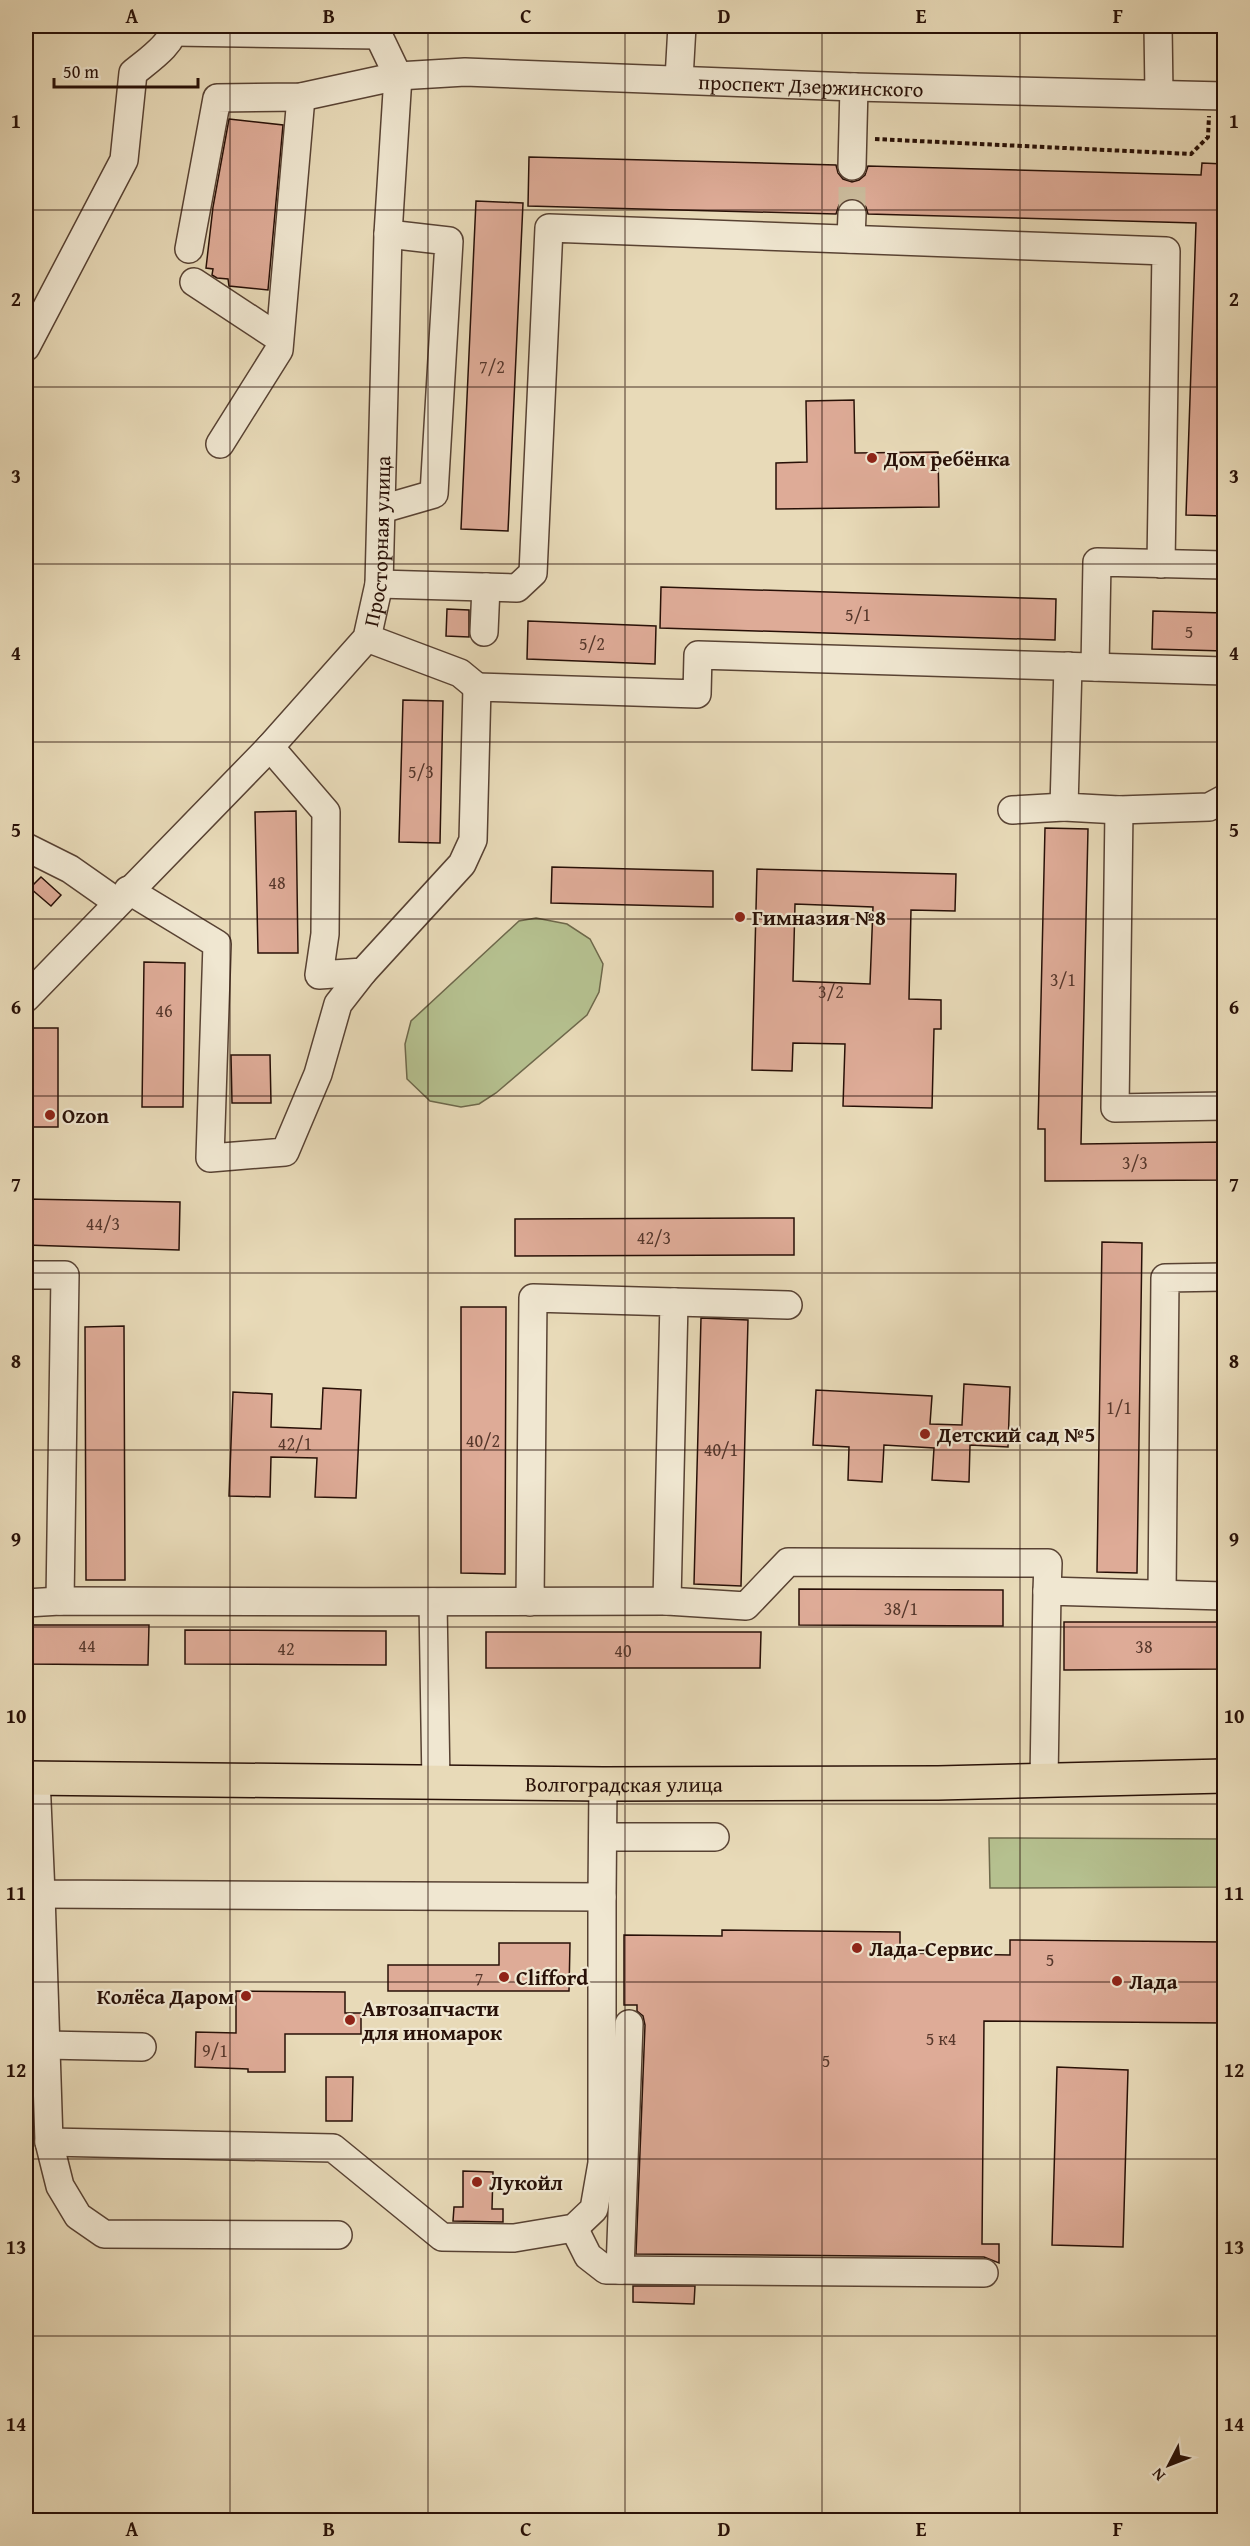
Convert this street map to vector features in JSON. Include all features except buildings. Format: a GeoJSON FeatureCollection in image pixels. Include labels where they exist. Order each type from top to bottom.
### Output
{"type":"FeatureCollection","features":[{"type":"Feature","properties":{"kind":"main road","name":"Волгоградская улица"},"geometry":{"type":"LineString","coordinates":[[31,1778],[603,1784],[1224,1776]]}},
{"type":"Feature","properties":{"kind":"street"},"geometry":{"type":"LineString","coordinates":[[679,79],[682,26]]}},
{"type":"Feature","properties":{"kind":"street"},"geometry":{"type":"LineString","coordinates":[[1158,26],[1159,94]]}},
{"type":"Feature","properties":{"kind":"street"},"geometry":{"type":"LineString","coordinates":[[26,347],[124,160],[133,73],[163,47],[174,29],[375,30],[398,76]]}},
{"type":"Feature","properties":{"kind":"street","name":"проспект Дзержинского"},"geometry":{"type":"LineString","coordinates":[[189,249],[217,98],[301,97],[398,76],[465,72],[854,87],[1217,96]]}},
{"type":"Feature","properties":{"kind":"street","name":"Просторная улица"},"geometry":{"type":"LineString","coordinates":[[26,999],[123,896],[270,747],[367,638],[379,584],[388,234],[398,76]]}},
{"type":"Feature","properties":{"kind":"street"},"geometry":{"type":"LineString","coordinates":[[852,166],[854,87]]}},
{"type":"Feature","properties":{"kind":"street"},"geometry":{"type":"LineString","coordinates":[[220,444],[279,350],[301,97]]}},
{"type":"Feature","properties":{"kind":"street"},"geometry":{"type":"LineString","coordinates":[[379,584],[517,588],[533,573],[549,228],[851,227],[1166,251],[1161,564]]}},
{"type":"Feature","properties":{"kind":"street"},"geometry":{"type":"LineString","coordinates":[[382,509],[434,494],[449,241],[388,234]]}},
{"type":"Feature","properties":{"kind":"street"},"geometry":{"type":"LineString","coordinates":[[194,282],[279,338]]}},
{"type":"Feature","properties":{"kind":"street"},"geometry":{"type":"LineString","coordinates":[[1064,807],[1097,562],[1224,565]]}},
{"type":"Feature","properties":{"kind":"street"},"geometry":{"type":"LineString","coordinates":[[484,632],[486,587]]}},
{"type":"Feature","properties":{"kind":"street"},"geometry":{"type":"LineString","coordinates":[[367,638],[459,673],[477,687],[697,694],[698,655],[1224,671]]}},
{"type":"Feature","properties":{"kind":"street"},"geometry":{"type":"LineString","coordinates":[[26,847],[218,944],[210,1158],[285,1152],[318,1074],[338,1004],[363,972],[462,864],[473,840],[477,687]]}},
{"type":"Feature","properties":{"kind":"street"},"geometry":{"type":"LineString","coordinates":[[270,747],[326,812],[326,934],[319,975],[363,972]]}},
{"type":"Feature","properties":{"kind":"street"},"geometry":{"type":"LineString","coordinates":[[1012,810],[1064,807],[1119,810],[1209,807],[1224,799]]}},
{"type":"Feature","properties":{"kind":"street"},"geometry":{"type":"LineString","coordinates":[[1119,810],[1115,1108],[1224,1106]]}},
{"type":"Feature","properties":{"kind":"street"},"geometry":{"type":"LineString","coordinates":[[26,1275],[65,1275],[60,1601]]}},
{"type":"Feature","properties":{"kind":"street"},"geometry":{"type":"LineString","coordinates":[[1162,1594],[1165,1278],[1224,1277]]}},
{"type":"Feature","properties":{"kind":"street"},"geometry":{"type":"LineString","coordinates":[[530,1602],[532,1298],[788,1305]]}},
{"type":"Feature","properties":{"kind":"street"},"geometry":{"type":"LineString","coordinates":[[667,1601],[674,1302]]}},
{"type":"Feature","properties":{"kind":"street"},"geometry":{"type":"LineString","coordinates":[[26,1603],[60,1601],[667,1601],[746,1605],[788,1562],[1048,1563],[1044,1780]]}},
{"type":"Feature","properties":{"kind":"street"},"geometry":{"type":"LineString","coordinates":[[1047,1591],[1224,1596]]}},
{"type":"Feature","properties":{"kind":"street"},"geometry":{"type":"LineString","coordinates":[[433,1602],[436,1784]]}},
{"type":"Feature","properties":{"kind":"street"},"geometry":{"type":"LineString","coordinates":[[31,1778],[41,1894],[49,2142],[60,2186],[78,2216],[104,2235],[338,2235]]}},
{"type":"Feature","properties":{"kind":"street"},"geometry":{"type":"LineString","coordinates":[[49,2142],[333,2148],[442,2237],[514,2238],[574,2228],[594,2208],[602,2163],[603,1784]]}},
{"type":"Feature","properties":{"kind":"street"},"geometry":{"type":"LineString","coordinates":[[603,1837],[715,1837]]}},
{"type":"Feature","properties":{"kind":"street"},"geometry":{"type":"LineString","coordinates":[[41,1894],[602,1897]]}},
{"type":"Feature","properties":{"kind":"street"},"geometry":{"type":"LineString","coordinates":[[620,2270],[629,2024]]}},
{"type":"Feature","properties":{"kind":"street"},"geometry":{"type":"LineString","coordinates":[[46,2045],[142,2047]]}},
{"type":"Feature","properties":{"kind":"street"},"geometry":{"type":"LineString","coordinates":[[574,2228],[588,2256],[606,2270],[984,2273]]}},
{"type":"Feature","properties":{"kind":"path"},"geometry":{"type":"LineString","coordinates":[[853,138],[1191,154],[1208,137],[1217,96]]}},
{"type":"Feature","properties":{"kind":"green space"},"geometry":{"type":"Polygon","coordinates":[[[536,918],[567,924],[590,939],[603,964],[599,992],[587,1015],[496,1093],[479,1104],[461,1107],[430,1101],[407,1079],[405,1044],[411,1021],[519,921],[536,918]]]}},
{"type":"Feature","properties":{"kind":"green space"},"geometry":{"type":"Polygon","coordinates":[[[989,1838],[1224,1839],[1224,1887],[990,1888],[989,1838]]]}},
{"type":"Feature","properties":{"kind":"tunnel"},"geometry":{"type":"LineString","coordinates":[[852,166],[852,214]]}},
{"type":"Feature","properties":{"kind":"place","name":"Дом ребёнка"},"geometry":{"type":"Point","coordinates":[872,458]}},
{"type":"Feature","properties":{"kind":"place","name":"Гимназия №8"},"geometry":{"type":"Point","coordinates":[740,917]}},
{"type":"Feature","properties":{"kind":"place","name":"Ozon"},"geometry":{"type":"Point","coordinates":[50,1115]}},
{"type":"Feature","properties":{"kind":"place","name":"Детский сад №5"},"geometry":{"type":"Point","coordinates":[925,1434]}},
{"type":"Feature","properties":{"kind":"place","name":"Лада-Сервис"},"geometry":{"type":"Point","coordinates":[857,1948]}},
{"type":"Feature","properties":{"kind":"place","name":"Clifford"},"geometry":{"type":"Point","coordinates":[504,1977]}},
{"type":"Feature","properties":{"kind":"place","name":"Лада"},"geometry":{"type":"Point","coordinates":[1117,1981]}},
{"type":"Feature","properties":{"kind":"place","name":"Колёса Даром"},"geometry":{"type":"Point","coordinates":[246,1996]}},
{"type":"Feature","properties":{"kind":"place","name":"Автозапчасти для иномарок"},"geometry":{"type":"Point","coordinates":[350,2020]}},
{"type":"Feature","properties":{"kind":"place","name":"Лукойл"},"geometry":{"type":"Point","coordinates":[477,2182]}}]}
